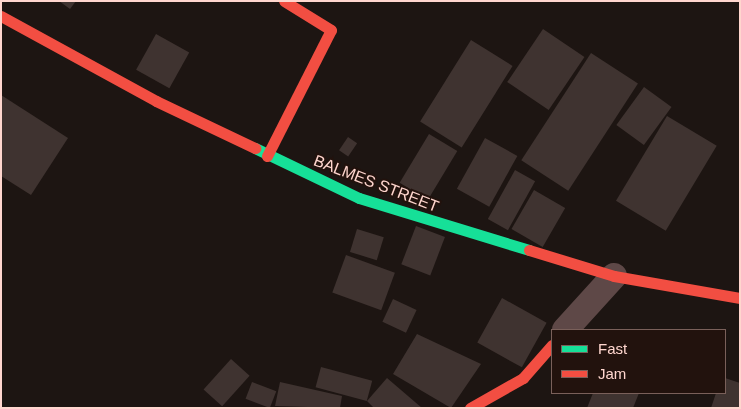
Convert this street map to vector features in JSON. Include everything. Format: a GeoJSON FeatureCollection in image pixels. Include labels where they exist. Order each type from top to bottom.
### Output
{"type":"FeatureCollection","features":[{"type":"Feature","properties":{"kind":"street"},"geometry":{"type":"LineString","coordinates":[[267,156],[331,30],[284,1]]}},
{"type":"Feature","properties":{"kind":"street","name":"BALMES STREET"},"geometry":{"type":"LineString","coordinates":[[1,16],[156,101],[267,156],[396,212],[614,276],[740,298]]}},
{"type":"Feature","properties":{"kind":"street"},"geometry":{"type":"LineString","coordinates":[[567,329],[614,276]]}},
{"type":"Feature","properties":{"kind":"street"},"geometry":{"type":"LineString","coordinates":[[470,408],[523,378],[551,346]]}},
{"type":"Feature","properties":{"kind":"building"},"geometry":{"type":"Polygon","coordinates":[[[59,1],[76,1],[70,9],[59,1]]]}},
{"type":"Feature","properties":{"kind":"building"},"geometry":{"type":"Polygon","coordinates":[[[543,29],[584,57],[549,110],[507,82],[543,29]]]}},
{"type":"Feature","properties":{"kind":"building"},"geometry":{"type":"Polygon","coordinates":[[[156,34],[189,52],[169,88],[136,70],[156,34]]]}},
{"type":"Feature","properties":{"kind":"building"},"geometry":{"type":"Polygon","coordinates":[[[471,40],[513,66],[462,147],[420,121],[471,40]]]}},
{"type":"Feature","properties":{"kind":"building"},"geometry":{"type":"Polygon","coordinates":[[[591,53],[638,83],[568,191],[521,160],[591,53]]]}},
{"type":"Feature","properties":{"kind":"building"},"geometry":{"type":"Polygon","coordinates":[[[644,87],[672,107],[644,145],[616,125],[644,87]]]}},
{"type":"Feature","properties":{"kind":"building"},"geometry":{"type":"Polygon","coordinates":[[[1,95],[68,138],[31,195],[1,176],[1,95]]]}},
{"type":"Feature","properties":{"kind":"building"},"geometry":{"type":"Polygon","coordinates":[[[667,116],[717,146],[666,231],[616,201],[667,116]]]}},
{"type":"Feature","properties":{"kind":"building"},"geometry":{"type":"Polygon","coordinates":[[[429,134],[457,151],[428,200],[400,183],[429,134]]]}},
{"type":"Feature","properties":{"kind":"building"},"geometry":{"type":"Polygon","coordinates":[[[348,137],[357,143],[348,156],[339,150],[348,137]]]}},
{"type":"Feature","properties":{"kind":"building"},"geometry":{"type":"Polygon","coordinates":[[[485,138],[517,156],[489,207],[457,189],[485,138]]]}},
{"type":"Feature","properties":{"kind":"building"},"geometry":{"type":"Polygon","coordinates":[[[515,170],[535,181],[508,230],[488,219],[515,170]]]}},
{"type":"Feature","properties":{"kind":"building"},"geometry":{"type":"Polygon","coordinates":[[[534,190],[565,208],[543,247],[512,229],[534,190]]]}},
{"type":"Feature","properties":{"kind":"building"},"geometry":{"type":"Polygon","coordinates":[[[416,226],[445,237],[430,275],[401,264],[416,226]]]}},
{"type":"Feature","properties":{"kind":"building"},"geometry":{"type":"Polygon","coordinates":[[[357,229],[384,237],[377,260],[350,252],[357,229]]]}},
{"type":"Feature","properties":{"kind":"building"},"geometry":{"type":"Polygon","coordinates":[[[346,255],[395,273],[381,310],[332,293],[346,255]]]}},
{"type":"Feature","properties":{"kind":"building"},"geometry":{"type":"Polygon","coordinates":[[[502,298],[547,323],[522,367],[477,343],[502,298]]]}},
{"type":"Feature","properties":{"kind":"building"},"geometry":{"type":"Polygon","coordinates":[[[393,299],[417,310],[406,333],[382,322],[393,299]]]}},
{"type":"Feature","properties":{"kind":"building"},"geometry":{"type":"Polygon","coordinates":[[[417,334],[481,364],[451,408],[393,374],[417,334]]]}},
{"type":"Feature","properties":{"kind":"building"},"geometry":{"type":"Polygon","coordinates":[[[231,359],[250,376],[222,406],[204,389],[231,359]]]}},
{"type":"Feature","properties":{"kind":"building"},"geometry":{"type":"Polygon","coordinates":[[[321,367],[372,381],[367,401],[316,387],[321,367]]]}},
{"type":"Feature","properties":{"kind":"building"},"geometry":{"type":"Polygon","coordinates":[[[387,378],[422,408],[374,408],[367,401],[387,378]]]}},
{"type":"Feature","properties":{"kind":"building"},"geometry":{"type":"Polygon","coordinates":[[[726,378],[740,383],[740,408],[711,408],[716,394],[726,394],[726,378]]]}},
{"type":"Feature","properties":{"kind":"building"},"geometry":{"type":"Polygon","coordinates":[[[252,382],[276,391],[270,408],[246,399],[252,382]]]}},
{"type":"Feature","properties":{"kind":"building"},"geometry":{"type":"Polygon","coordinates":[[[280,382],[342,396],[340,408],[275,406],[280,382]]]}},
{"type":"Feature","properties":{"kind":"building"},"geometry":{"type":"Polygon","coordinates":[[[593,394],[639,394],[633,408],[587,408],[593,394]]]}},
{"type":"Feature","properties":{"kind":"traffic: fast"},"geometry":{"type":"LineString","coordinates":[[255,148],[359,198],[529,250]]}},
{"type":"Feature","properties":{"kind":"traffic: jam"},"geometry":{"type":"LineString","coordinates":[[267,156],[331,30],[284,1]]}},
{"type":"Feature","properties":{"kind":"traffic: jam"},"geometry":{"type":"LineString","coordinates":[[1,16],[156,101],[255,148]]}},
{"type":"Feature","properties":{"kind":"traffic: jam"},"geometry":{"type":"LineString","coordinates":[[529,250],[614,276],[740,298]]}},
{"type":"Feature","properties":{"kind":"traffic: jam"},"geometry":{"type":"LineString","coordinates":[[470,408],[523,378],[551,346]]}}]}
